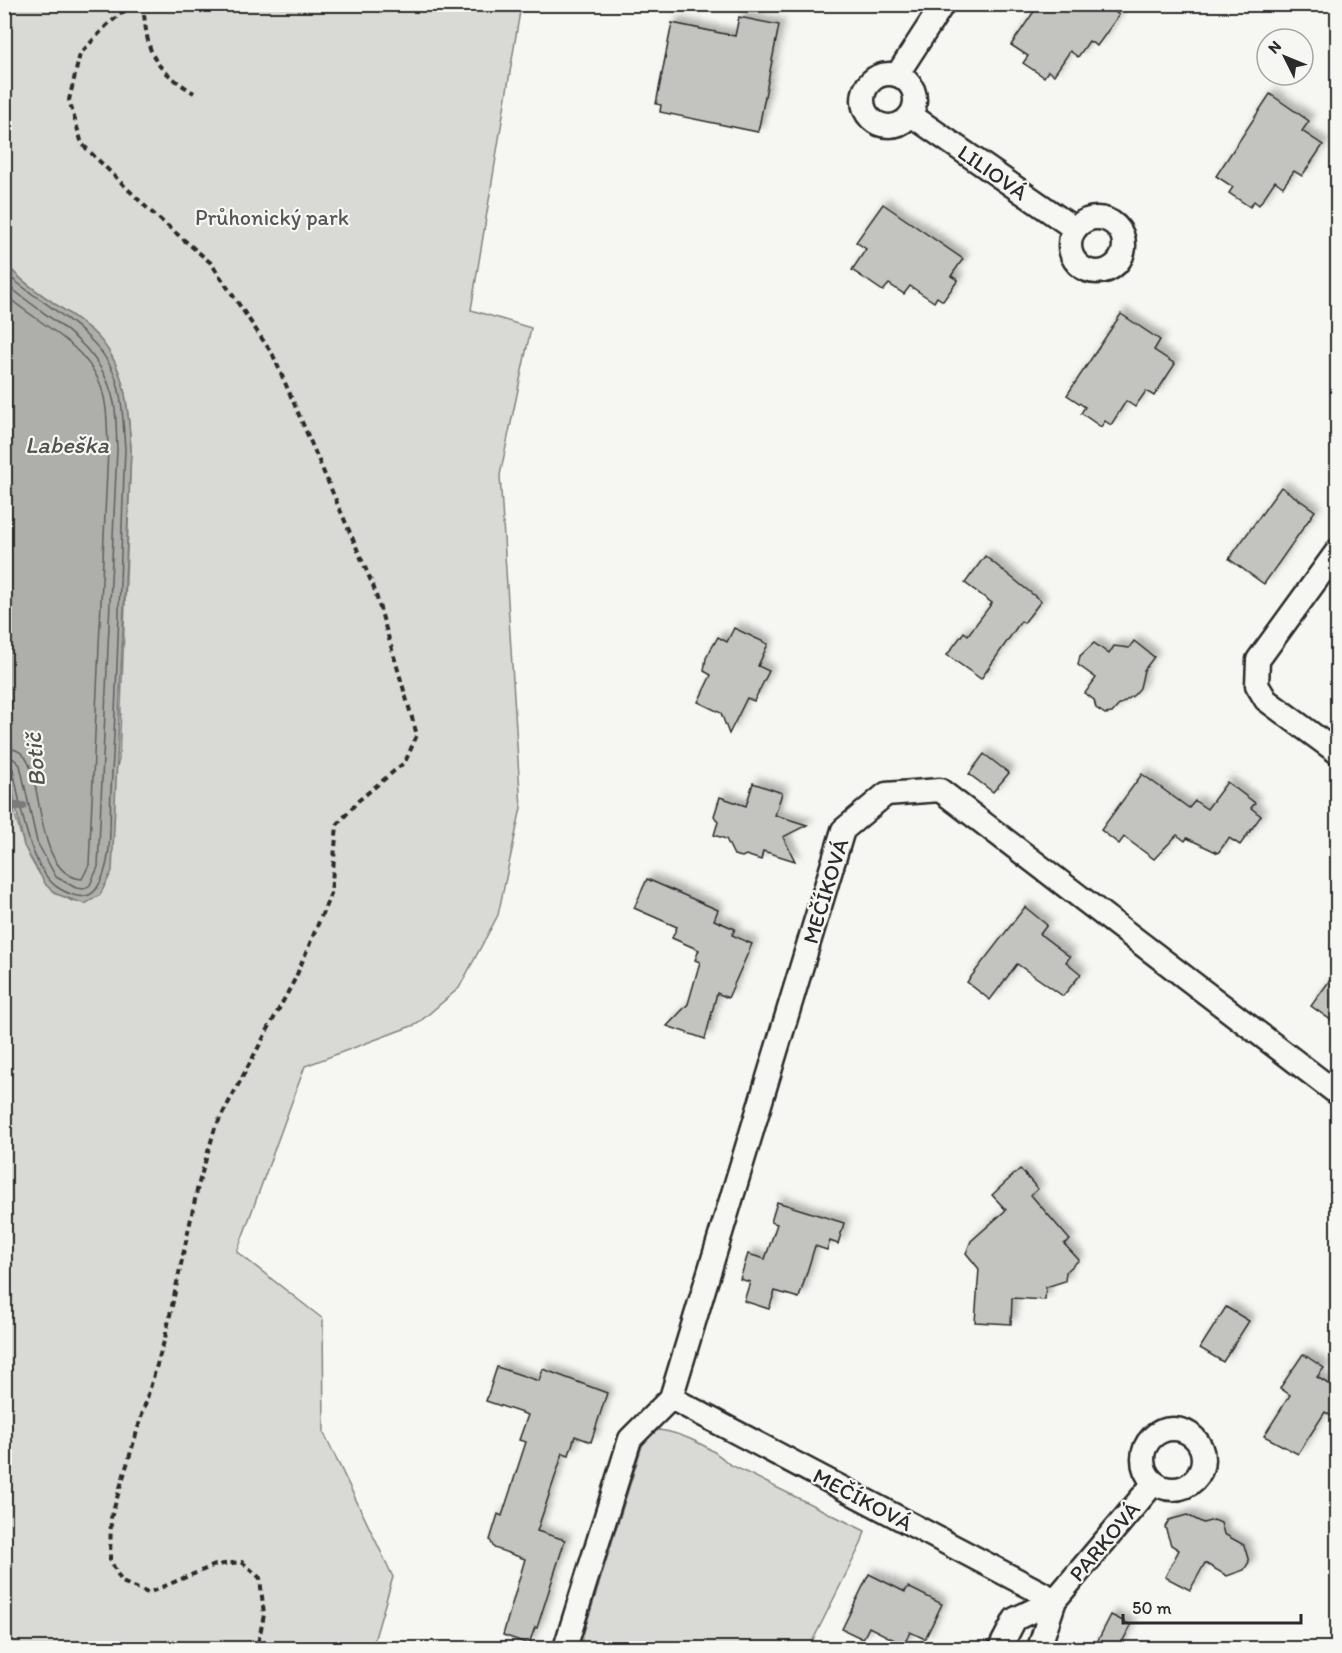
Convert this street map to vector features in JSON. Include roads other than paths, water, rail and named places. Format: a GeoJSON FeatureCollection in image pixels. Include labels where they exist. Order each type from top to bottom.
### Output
{"type":"FeatureCollection","features":[{"type":"Feature","properties":{"kind":"street"},"geometry":{"type":"LineString","coordinates":[[897,75],[943,4]]}},
{"type":"Feature","properties":{"kind":"street"},"geometry":{"type":"LineString","coordinates":[[881,75],[897,75],[909,83],[914,90],[915,99],[911,115],[899,124],[882,125],[870,118],[865,111],[864,93],[869,84],[881,75]]}},
{"type":"Feature","properties":{"kind":"street","name":"LILIOVÁ"},"geometry":{"type":"LineString","coordinates":[[911,115],[1075,229]]}},
{"type":"Feature","properties":{"kind":"street"},"geometry":{"type":"LineString","coordinates":[[1338,550],[1258,660],[1257,685],[1266,700],[1338,753]]}},
{"type":"Feature","properties":{"kind":"street","name":"MEČÍKOVÁ"},"geometry":{"type":"LineString","coordinates":[[565,1648],[630,1439],[670,1398],[843,830],[886,794],[940,790],[1338,1094]]}},
{"type":"Feature","properties":{"kind":"street","name":"MEČÍKOVÁ"},"geometry":{"type":"LineString","coordinates":[[670,1398],[1055,1600]]}},
{"type":"Feature","properties":{"kind":"street","name":"PARKOVÁ"},"geometry":{"type":"LineString","coordinates":[[1039,1648],[1055,1600],[1154,1482]]}},
{"type":"Feature","properties":{"kind":"street","name":"PARKOVÁ"},"geometry":{"type":"LineString","coordinates":[[1000,1648],[1015,1619],[1055,1600]]}},
{"type":"Feature","properties":{"kind":"water","name":"Labeška"},"geometry":{"type":"Polygon","coordinates":[[[5,263],[36,291],[93,332],[104,344],[119,372],[128,417],[131,449],[112,871],[100,895],[85,904],[56,894],[46,885],[24,846],[5,756],[5,263]]]}},
{"type":"Feature","properties":{"kind":"waterway","name":"Botič"},"geometry":{"type":"LineString","coordinates":[[4,811],[15,806],[23,806]]}},
{"type":"Feature","properties":{"kind":"park label","name":"Průhonický park"},"geometry":{"type":"Point","coordinates":[272,217]}}]}
